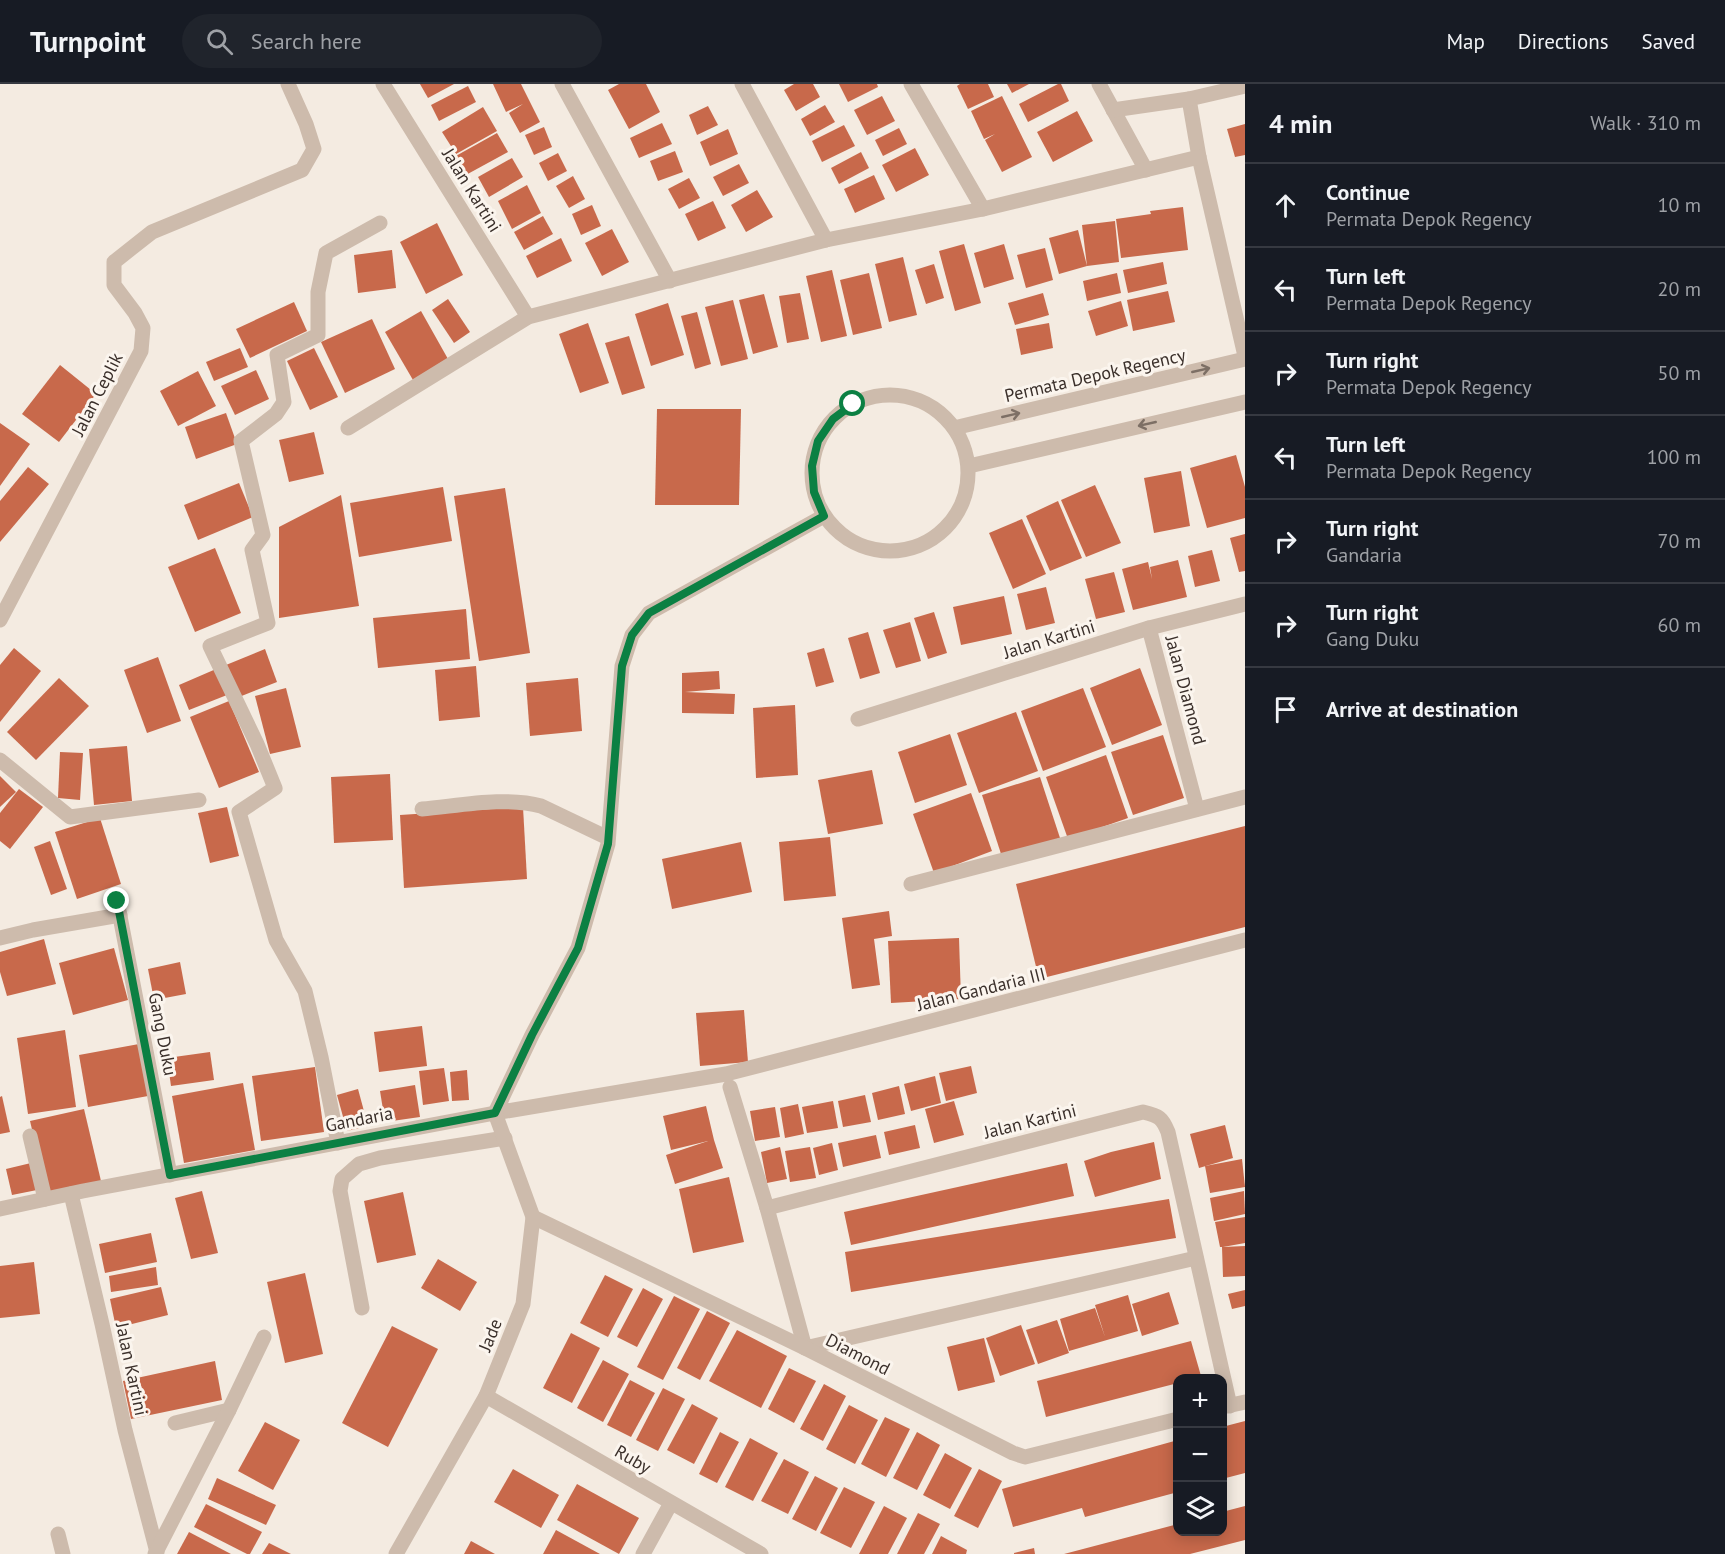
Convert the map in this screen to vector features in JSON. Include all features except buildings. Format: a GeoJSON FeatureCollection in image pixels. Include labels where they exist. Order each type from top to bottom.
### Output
{"type":"FeatureCollection","features":[{"type":"Feature","properties":{"kind":"street","name":"Jalan Ceplik"},"geometry":{"type":"LineString","coordinates":[[0,620],[141,351],[143,328],[114,285],[114,261],[152,232],[303,170],[314,149],[306,124],[288,84]]}},
{"type":"Feature","properties":{"kind":"street","name":"Jalan Kartini"},"geometry":{"type":"LineString","coordinates":[[383,84],[528,317]]}},
{"type":"Feature","properties":{"kind":"street"},"geometry":{"type":"LineString","coordinates":[[562,84],[670,280]]}},
{"type":"Feature","properties":{"kind":"street"},"geometry":{"type":"LineString","coordinates":[[742,84],[826,240]]}},
{"type":"Feature","properties":{"kind":"street"},"geometry":{"type":"LineString","coordinates":[[911,84],[983,209]]}},
{"type":"Feature","properties":{"kind":"street"},"geometry":{"type":"LineString","coordinates":[[1099,84],[1146,170]]}},
{"type":"Feature","properties":{"kind":"street"},"geometry":{"type":"LineString","coordinates":[[1113,110],[1189,99],[1245,86]]}},
{"type":"Feature","properties":{"kind":"street"},"geometry":{"type":"LineString","coordinates":[[1189,99],[1198,158],[1245,357]]}},
{"type":"Feature","properties":{"kind":"street"},"geometry":{"type":"LineString","coordinates":[[348,428],[528,317],[826,240],[983,209],[1198,158]]}},
{"type":"Feature","properties":{"kind":"street"},"geometry":{"type":"LineString","coordinates":[[338,1143],[305,991],[276,940],[240,812],[275,788],[257,744],[210,646],[268,623],[252,550],[263,535],[241,441],[276,414],[284,402],[277,355],[318,335],[318,292],[326,253],[380,223]]}},
{"type":"Feature","properties":{"kind":"street","name":"Permata Depok Regency"},"geometry":{"type":"LineString","coordinates":[[954,428],[1245,357]]}},
{"type":"Feature","properties":{"kind":"street"},"geometry":{"type":"LineString","coordinates":[[878,395],[904,395],[928,404],[949,420],[954,428],[963,441],[969,466],[967,491],[957,515],[939,534],[916,547],[890,551],[865,547],[842,535],[824,516],[814,492],[812,466],[818,441],[833,419],[853,404],[878,395]]}},
{"type":"Feature","properties":{"kind":"street"},"geometry":{"type":"LineString","coordinates":[[969,466],[1245,402]]}},
{"type":"Feature","properties":{"kind":"street"},"geometry":{"type":"LineString","coordinates":[[495,1113],[532,1035],[578,948],[608,838],[622,666],[632,635],[649,613],[824,516]]}},
{"type":"Feature","properties":{"kind":"street","name":"Jalan Diamond"},"geometry":{"type":"LineString","coordinates":[[1197,809],[1149,628],[1245,604]]}},
{"type":"Feature","properties":{"kind":"street","name":"Jalan Kartini"},"geometry":{"type":"LineString","coordinates":[[858,719],[1149,628]]}},
{"type":"Feature","properties":{"kind":"street"},"geometry":{"type":"LineString","coordinates":[[0,760],[70,817],[199,800]]}},
{"type":"Feature","properties":{"kind":"street"},"geometry":{"type":"LineString","coordinates":[[911,884],[1245,797]]}},
{"type":"Feature","properties":{"kind":"street"},"geometry":{"type":"LineString","coordinates":[[422,809],[512,801],[530,803],[608,838]]}},
{"type":"Feature","properties":{"kind":"street","name":"Gang Duku"},"geometry":{"type":"LineString","coordinates":[[0,938],[119,908],[170,1175]]}},
{"type":"Feature","properties":{"kind":"street","name":"Jalan Gandaria III"},"geometry":{"type":"LineString","coordinates":[[728,1080],[1245,940]]}},
{"type":"Feature","properties":{"kind":"street"},"geometry":{"type":"LineString","coordinates":[[728,1080],[767,1208],[805,1348],[1196,1258]]}},
{"type":"Feature","properties":{"kind":"street","name":"Gandaria"},"geometry":{"type":"LineString","coordinates":[[0,1209],[495,1113],[728,1080]]}},
{"type":"Feature","properties":{"kind":"street","name":"Jalan Kartini"},"geometry":{"type":"LineString","coordinates":[[767,1208],[1143,1112],[1159,1116],[1164,1121],[1168,1132],[1219,1374]]}},
{"type":"Feature","properties":{"kind":"street","name":"Jade"},"geometry":{"type":"LineString","coordinates":[[396,1554],[486,1396],[523,1304],[533,1217],[495,1113]]}},
{"type":"Feature","properties":{"kind":"street"},"geometry":{"type":"LineString","coordinates":[[30,1136],[45,1199]]}},
{"type":"Feature","properties":{"kind":"street"},"geometry":{"type":"LineString","coordinates":[[362,1308],[340,1191],[342,1179],[359,1164],[380,1158],[505,1138]]}},
{"type":"Feature","properties":{"kind":"street","name":"Jalan Kartini"},"geometry":{"type":"LineString","coordinates":[[71,1194],[125,1430],[156,1553]]}},
{"type":"Feature","properties":{"kind":"street","name":"Diamond"},"geometry":{"type":"LineString","coordinates":[[533,1217],[805,1348],[1013,1453],[1025,1456],[1173,1420]]}},
{"type":"Feature","properties":{"kind":"street","name":"Jalan Kartini"},"geometry":{"type":"LineString","coordinates":[[156,1553],[264,1337]]}},
{"type":"Feature","properties":{"kind":"street","name":"Ruby"},"geometry":{"type":"LineString","coordinates":[[486,1396],[761,1554]]}},
{"type":"Feature","properties":{"kind":"street"},"geometry":{"type":"LineString","coordinates":[[1227,1407],[1245,1402]]}},
{"type":"Feature","properties":{"kind":"street"},"geometry":{"type":"LineString","coordinates":[[175,1423],[229,1410]]}},
{"type":"Feature","properties":{"kind":"street"},"geometry":{"type":"LineString","coordinates":[[643,1554],[670,1503]]}},
{"type":"Feature","properties":{"kind":"street"},"geometry":{"type":"LineString","coordinates":[[58,1534],[63,1554]]}},
{"type":"Feature","properties":{"kind":"route"},"geometry":{"type":"LineString","coordinates":[[117,901],[170,1175],[495,1113],[532,1035],[578,948],[608,844],[622,666],[632,635],[649,613],[824,516],[814,492],[812,466],[818,441],[833,419],[853,404]]}}]}
